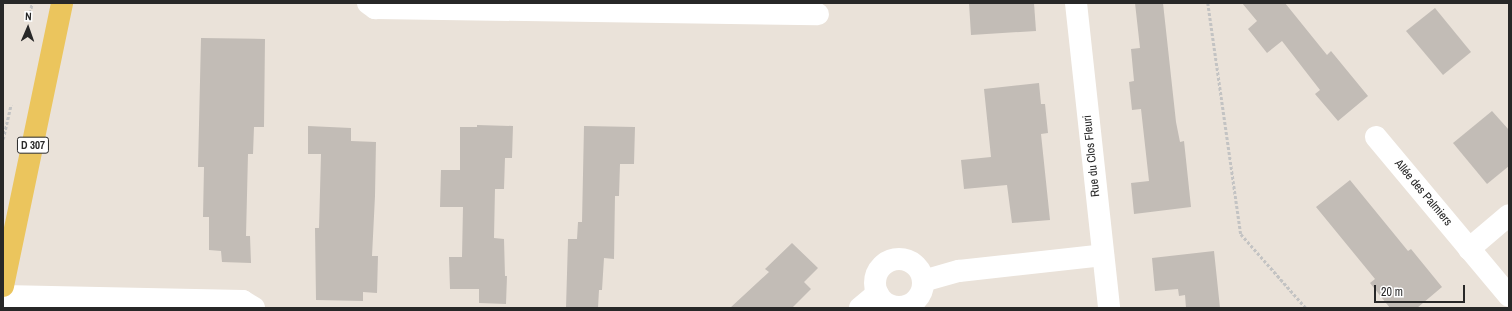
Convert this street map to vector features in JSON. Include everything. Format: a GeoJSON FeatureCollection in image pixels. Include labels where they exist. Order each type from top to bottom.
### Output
{"type":"FeatureCollection","features":[{"type":"Feature","properties":{"kind":"main road","name":"D 307"},"geometry":{"type":"LineString","coordinates":[[3,286],[62,3]]}},
{"type":"Feature","properties":{"kind":"street"},"geometry":{"type":"LineString","coordinates":[[368,3],[375,8],[818,14]]}},
{"type":"Feature","properties":{"kind":"street","name":"Rue du Clos Fleuri"},"geometry":{"type":"LineString","coordinates":[[1076,3],[1109,308]]}},
{"type":"Feature","properties":{"kind":"street","name":"Allée des Palmiers"},"geometry":{"type":"LineString","coordinates":[[1376,137],[1509,296]]}},
{"type":"Feature","properties":{"kind":"street"},"geometry":{"type":"LineString","coordinates":[[1469,249],[1509,215]]}},
{"type":"Feature","properties":{"kind":"street"},"geometry":{"type":"LineString","coordinates":[[923,281],[959,271],[1103,255]]}},
{"type":"Feature","properties":{"kind":"street"},"geometry":{"type":"LineString","coordinates":[[895,260],[909,261],[916,266],[923,281],[920,297],[906,306],[894,306],[886,303],[878,293],[876,286],[876,277],[881,268],[887,263],[895,260]]}},
{"type":"Feature","properties":{"kind":"street"},"geometry":{"type":"LineString","coordinates":[[860,308],[878,293]]}},
{"type":"Feature","properties":{"kind":"street"},"geometry":{"type":"LineString","coordinates":[[3,296],[243,301],[254,308]]}},
{"type":"Feature","properties":{"kind":"path"},"geometry":{"type":"LineString","coordinates":[[1208,3],[1241,234],[1306,308]]}},
{"type":"Feature","properties":{"kind":"building"},"geometry":{"type":"Polygon","coordinates":[[[969,3],[1034,3],[1036,31],[971,35],[969,3]]]}},
{"type":"Feature","properties":{"kind":"building"},"geometry":{"type":"Polygon","coordinates":[[[1135,3],[1163,3],[1176,122],[1180,142],[1184,141],[1191,207],[1134,214],[1131,183],[1149,181],[1141,109],[1132,110],[1129,82],[1134,81],[1131,49],[1140,48],[1135,3]]]}},
{"type":"Feature","properties":{"kind":"building"},"geometry":{"type":"Polygon","coordinates":[[[1242,3],[1285,3],[1327,55],[1331,51],[1368,96],[1338,121],[1315,94],[1320,90],[1282,41],[1267,53],[1248,29],[1257,21],[1242,3]]]}},
{"type":"Feature","properties":{"kind":"building"},"geometry":{"type":"Polygon","coordinates":[[[1435,8],[1471,52],[1443,75],[1406,31],[1435,8]]]}},
{"type":"Feature","properties":{"kind":"building"},"geometry":{"type":"Polygon","coordinates":[[[201,38],[265,39],[264,127],[254,127],[253,154],[248,154],[246,236],[250,236],[251,263],[222,262],[221,251],[209,250],[209,217],[203,217],[204,167],[198,167],[201,38]]]}},
{"type":"Feature","properties":{"kind":"building"},"geometry":{"type":"Polygon","coordinates":[[[1039,83],[1041,104],[1045,104],[1048,133],[1041,134],[1050,220],[1012,223],[1007,185],[964,189],[961,160],[991,157],[984,89],[1039,83]]]}},
{"type":"Feature","properties":{"kind":"building"},"geometry":{"type":"Polygon","coordinates":[[[1492,111],[1509,130],[1509,166],[1487,184],[1453,143],[1492,111]]]}},
{"type":"Feature","properties":{"kind":"building"},"geometry":{"type":"Polygon","coordinates":[[[477,125],[513,126],[512,158],[505,158],[504,189],[495,189],[494,238],[504,239],[505,276],[507,276],[506,304],[479,303],[479,289],[450,289],[449,257],[462,257],[463,207],[440,207],[441,170],[460,170],[460,127],[477,127],[477,125]]]}},
{"type":"Feature","properties":{"kind":"building"},"geometry":{"type":"Polygon","coordinates":[[[308,126],[351,128],[351,141],[376,142],[372,256],[378,256],[377,293],[363,292],[363,301],[316,300],[315,228],[319,228],[321,154],[308,154],[308,126]]]}},
{"type":"Feature","properties":{"kind":"building"},"geometry":{"type":"Polygon","coordinates":[[[584,126],[635,127],[634,164],[620,164],[619,196],[615,196],[614,259],[604,258],[602,290],[599,290],[598,308],[566,308],[568,239],[577,239],[578,222],[582,222],[584,126]]]}},
{"type":"Feature","properties":{"kind":"building"},"geometry":{"type":"Polygon","coordinates":[[[1350,180],[1408,251],[1411,249],[1442,287],[1417,308],[1390,308],[1370,283],[1375,279],[1316,207],[1350,180]]]}},
{"type":"Feature","properties":{"kind":"building"},"geometry":{"type":"Polygon","coordinates":[[[792,243],[818,268],[804,282],[811,289],[792,308],[730,308],[769,272],[765,269],[792,243]]]}},
{"type":"Feature","properties":{"kind":"building"},"geometry":{"type":"Polygon","coordinates":[[[1214,251],[1220,308],[1186,308],[1185,295],[1179,296],[1178,289],[1155,291],[1152,258],[1214,251]]]}}]}
